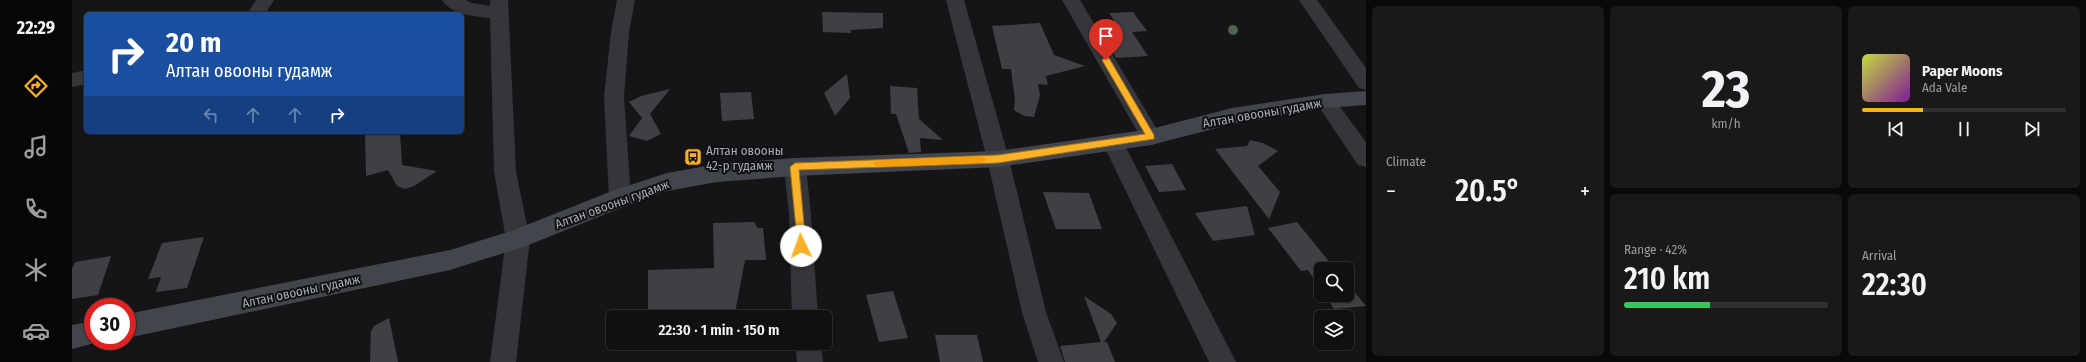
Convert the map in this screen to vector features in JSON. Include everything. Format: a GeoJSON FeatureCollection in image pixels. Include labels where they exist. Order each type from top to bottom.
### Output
{"type":"FeatureCollection","features":[{"type":"Feature","properties":{"kind":"main road","name":"Алтан овооны гудамж"},"geometry":{"type":"LineString","coordinates":[[136,324],[450,260],[518,239],[620,198],[668,182],[717,173],[795,167],[998,159],[1151,137],[1232,116],[1326,101],[1366,98]]}},
{"type":"Feature","properties":{"kind":"main road"},"geometry":{"type":"LineString","coordinates":[[72,337],[84,335]]}},
{"type":"Feature","properties":{"kind":"street"},"geometry":{"type":"LineString","coordinates":[[257,12],[265,0]]}},
{"type":"Feature","properties":{"kind":"street"},"geometry":{"type":"LineString","coordinates":[[451,0],[468,9],[500,7],[506,172],[518,239],[503,362]]}},
{"type":"Feature","properties":{"kind":"street"},"geometry":{"type":"LineString","coordinates":[[620,198],[614,97],[620,32],[626,0]]}},
{"type":"Feature","properties":{"kind":"street"},"geometry":{"type":"LineString","coordinates":[[955,0],[998,159],[1034,312],[1051,362]]}},
{"type":"Feature","properties":{"kind":"street"},"geometry":{"type":"LineString","coordinates":[[1071,0],[1151,137]]}},
{"type":"Feature","properties":{"kind":"street"},"geometry":{"type":"LineString","coordinates":[[1308,0],[1366,83]]}},
{"type":"Feature","properties":{"kind":"street"},"geometry":{"type":"LineString","coordinates":[[72,80],[84,77]]}},
{"type":"Feature","properties":{"kind":"street"},"geometry":{"type":"LineString","coordinates":[[1326,101],[1366,160]]}},
{"type":"Feature","properties":{"kind":"street"},"geometry":{"type":"LineString","coordinates":[[1113,142],[1223,362]]}},
{"type":"Feature","properties":{"kind":"street"},"geometry":{"type":"LineString","coordinates":[[795,167],[800,215],[805,310]]}},
{"type":"Feature","properties":{"kind":"street"},"geometry":{"type":"LineString","coordinates":[[809,350],[810,362]]}},
{"type":"Feature","properties":{"kind":"building"},"geometry":{"type":"Polygon","coordinates":[[[822,12],[883,13],[883,28],[851,30],[851,33],[823,32],[822,12]]]}},
{"type":"Feature","properties":{"kind":"building"},"geometry":{"type":"Polygon","coordinates":[[[1133,12],[1147,31],[1132,32],[1148,56],[1116,58],[1096,23],[1115,22],[1109,13],[1133,12]]]}},
{"type":"Feature","properties":{"kind":"building"},"geometry":{"type":"Polygon","coordinates":[[[1040,23],[1054,55],[1085,66],[1046,76],[1048,85],[1038,84],[1040,95],[1034,117],[1024,116],[1014,110],[1015,101],[1011,69],[1002,69],[992,26],[1040,23]]]}},
{"type":"Feature","properties":{"kind":"building"},"geometry":{"type":"Polygon","coordinates":[[[847,74],[850,98],[835,116],[824,93],[847,74]]]}},
{"type":"Feature","properties":{"kind":"building"},"geometry":{"type":"Polygon","coordinates":[[[890,86],[917,88],[919,119],[943,140],[920,138],[921,152],[909,153],[896,114],[891,114],[890,86]]]}},
{"type":"Feature","properties":{"kind":"building"},"geometry":{"type":"Polygon","coordinates":[[[670,89],[650,114],[661,134],[647,141],[629,136],[642,118],[629,102],[641,96],[670,89]]]}},
{"type":"Feature","properties":{"kind":"building"},"geometry":{"type":"Polygon","coordinates":[[[751,92],[754,119],[722,121],[720,93],[751,92]]]}},
{"type":"Feature","properties":{"kind":"building"},"geometry":{"type":"Polygon","coordinates":[[[365,134],[400,134],[402,165],[437,171],[414,186],[405,189],[397,186],[388,170],[366,176],[365,134]]]}},
{"type":"Feature","properties":{"kind":"building"},"geometry":{"type":"Polygon","coordinates":[[[1250,140],[1263,143],[1278,151],[1258,166],[1280,192],[1269,219],[1215,149],[1247,146],[1250,140]]]}},
{"type":"Feature","properties":{"kind":"building"},"geometry":{"type":"Polygon","coordinates":[[[1172,164],[1186,190],[1159,192],[1145,166],[1172,164]]]}},
{"type":"Feature","properties":{"kind":"building"},"geometry":{"type":"Polygon","coordinates":[[[1043,192],[1089,193],[1102,229],[1056,229],[1043,192]]]}},
{"type":"Feature","properties":{"kind":"building"},"geometry":{"type":"Polygon","coordinates":[[[1247,206],[1255,235],[1213,241],[1195,213],[1247,206]]]}},
{"type":"Feature","properties":{"kind":"building"},"geometry":{"type":"Polygon","coordinates":[[[754,222],[758,228],[763,228],[766,260],[745,260],[736,310],[648,310],[648,270],[714,268],[713,223],[754,222]]]}},
{"type":"Feature","properties":{"kind":"building"},"geometry":{"type":"Polygon","coordinates":[[[1297,222],[1329,262],[1314,262],[1314,279],[1308,270],[1301,271],[1268,228],[1297,222]]]}},
{"type":"Feature","properties":{"kind":"building"},"geometry":{"type":"Polygon","coordinates":[[[204,237],[187,288],[156,292],[161,277],[148,279],[162,243],[204,237]]]}},
{"type":"Feature","properties":{"kind":"building"},"geometry":{"type":"Polygon","coordinates":[[[111,256],[98,295],[72,299],[72,269],[75,262],[111,256]]]}},
{"type":"Feature","properties":{"kind":"building"},"geometry":{"type":"Polygon","coordinates":[[[893,291],[908,338],[879,342],[866,295],[893,291]]]}},
{"type":"Feature","properties":{"kind":"building"},"geometry":{"type":"Polygon","coordinates":[[[1354,291],[1366,306],[1334,309],[1330,302],[1354,302],[1354,291]]]}},
{"type":"Feature","properties":{"kind":"building"},"geometry":{"type":"Polygon","coordinates":[[[1084,296],[1111,314],[1117,323],[1104,342],[1107,342],[1115,362],[1065,362],[1060,346],[1101,342],[1084,296]]]}},
{"type":"Feature","properties":{"kind":"building"},"geometry":{"type":"Polygon","coordinates":[[[389,318],[398,362],[370,362],[371,331],[374,326],[389,318]]]}},
{"type":"Feature","properties":{"kind":"building"},"geometry":{"type":"Polygon","coordinates":[[[935,335],[977,335],[983,362],[940,362],[935,335]]]}},
{"type":"Feature","properties":{"kind":"slow traffic"},"geometry":{"type":"LineString","coordinates":[[877,164],[982,160]]}},
{"type":"Feature","properties":{"kind":"place","name":"Алтан овооны 42-р гудамж"},"geometry":{"type":"Point","coordinates":[693,157]}},
{"type":"Feature","properties":{"kind":"route"},"geometry":{"type":"LineString","coordinates":[[801,246],[800,215],[795,167],[998,159],[1151,137],[1106,60]]}}]}
